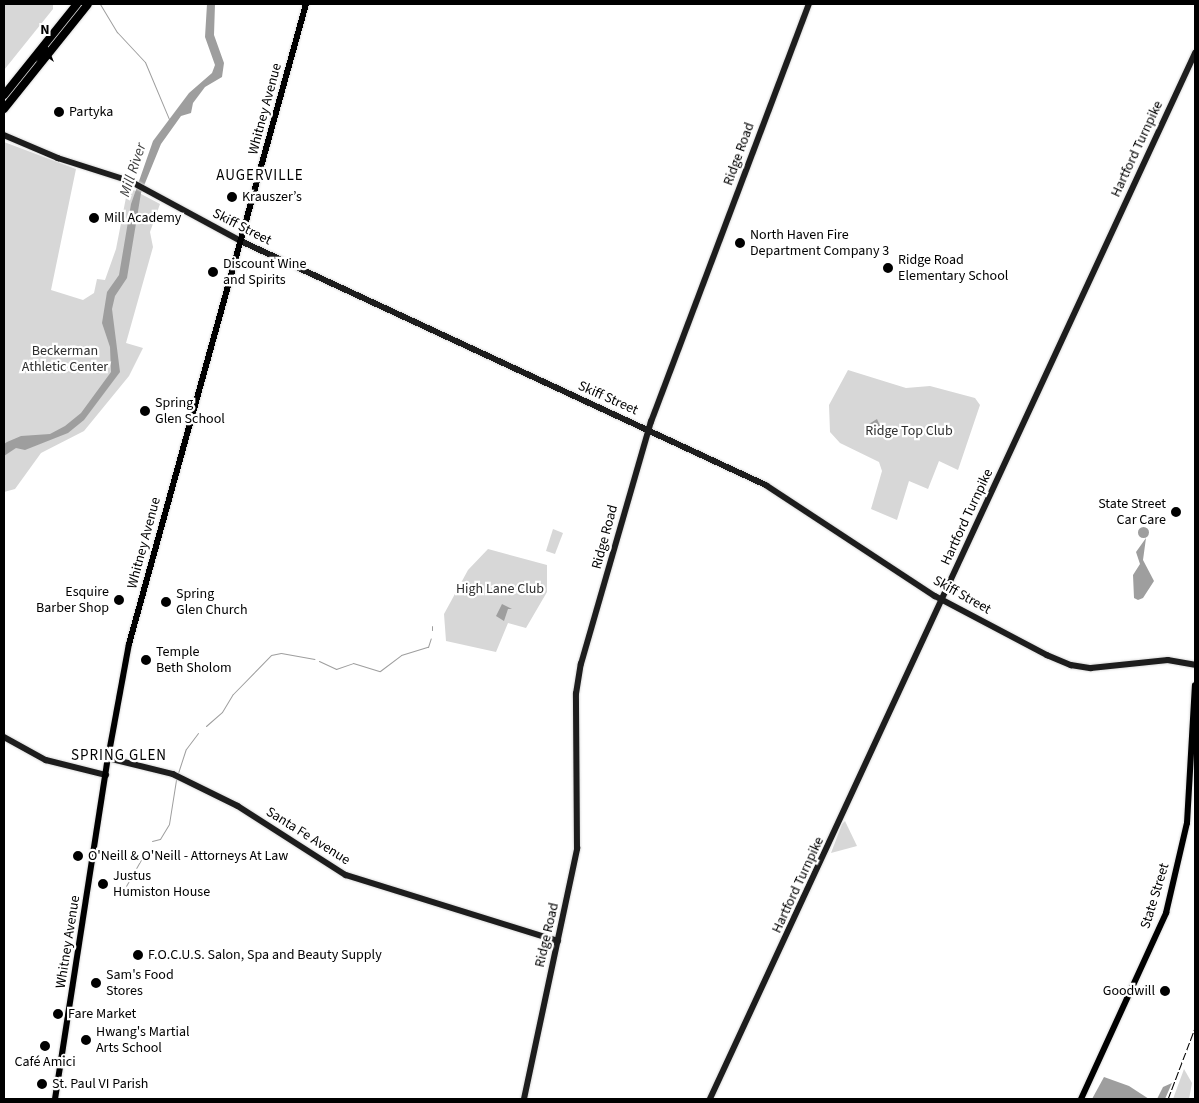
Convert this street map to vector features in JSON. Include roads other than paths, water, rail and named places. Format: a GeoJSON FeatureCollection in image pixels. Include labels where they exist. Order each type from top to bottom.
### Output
{"type":"FeatureCollection","features":[{"type":"Feature","properties":{"kind":"highway"},"geometry":{"type":"LineString","coordinates":[[4,95],[78,4]]}},
{"type":"Feature","properties":{"kind":"highway"},"geometry":{"type":"LineString","coordinates":[[4,109],[88,4]]}},
{"type":"Feature","properties":{"kind":"main road","name":"Whitney Avenue"},"geometry":{"type":"LineString","coordinates":[[55,1099],[108,758],[132,634],[306,4]]}},
{"type":"Feature","properties":{"kind":"main road","name":"Ridge Road"},"geometry":{"type":"LineString","coordinates":[[524,1099],[578,840],[578,677],[648,429],[809,4]]}},
{"type":"Feature","properties":{"kind":"main road","name":"Hartford Turnpike"},"geometry":{"type":"LineString","coordinates":[[710,1099],[1195,53]]}},
{"type":"Feature","properties":{"kind":"main road","name":"Skiff Street"},"geometry":{"type":"LineString","coordinates":[[4,135],[58,158],[133,183],[241,241],[648,429],[780,493],[942,600],[1024,645],[1077,666],[1102,668],[1168,660],[1195,665]]}},
{"type":"Feature","properties":{"kind":"main road","name":"State Street"},"geometry":{"type":"LineString","coordinates":[[1081,1099],[1166,913],[1187,823],[1195,685]]}},
{"type":"Feature","properties":{"kind":"main road"},"geometry":{"type":"LineString","coordinates":[[4,737],[46,760],[106,775]]}},
{"type":"Feature","properties":{"kind":"main road","name":"Santa Fe Avenue"},"geometry":{"type":"LineString","coordinates":[[108,758],[173,774],[238,806],[346,875],[558,941]]}},
{"type":"Feature","properties":{"kind":"waterway"},"geometry":{"type":"LineString","coordinates":[[100,4],[117,32],[145,62],[169,119]]}},
{"type":"Feature","properties":{"kind":"waterway"},"geometry":{"type":"LineString","coordinates":[[319,661],[336,669],[353,663],[380,671],[401,655],[428,647],[431,638]]}},
{"type":"Feature","properties":{"kind":"waterway"},"geometry":{"type":"LineString","coordinates":[[206,726],[222,712],[233,694],[271,655],[281,653],[314,659]]}},
{"type":"Feature","properties":{"kind":"waterway"},"geometry":{"type":"LineString","coordinates":[[178,773],[186,749],[198,733]]}},
{"type":"Feature","properties":{"kind":"waterway"},"geometry":{"type":"LineString","coordinates":[[152,841],[160,839],[169,824],[176,780]]}},
{"type":"Feature","properties":{"kind":"waterway"},"geometry":{"type":"LineString","coordinates":[[126,886],[146,851]]}},
{"type":"Feature","properties":{"kind":"railway"},"geometry":{"type":"LineString","coordinates":[[1168,1099],[1195,1028]]}},
{"type":"Feature","properties":{"kind":"place","name":"Partyka"},"geometry":{"type":"Point","coordinates":[59,112]}},
{"type":"Feature","properties":{"kind":"place","name":"Krauszer’s"},"geometry":{"type":"Point","coordinates":[232,197]}},
{"type":"Feature","properties":{"kind":"place","name":"Mill Academy"},"geometry":{"type":"Point","coordinates":[94,218]}},
{"type":"Feature","properties":{"kind":"place","name":"North Haven Fire Department Company 3"},"geometry":{"type":"Point","coordinates":[740,243]}},
{"type":"Feature","properties":{"kind":"place","name":"Ridge Road Elementary School"},"geometry":{"type":"Point","coordinates":[888,268]}},
{"type":"Feature","properties":{"kind":"place","name":"Discount Wine and Spirits"},"geometry":{"type":"Point","coordinates":[213,272]}},
{"type":"Feature","properties":{"kind":"place","name":"Spring Glen School"},"geometry":{"type":"Point","coordinates":[145,411]}},
{"type":"Feature","properties":{"kind":"place","name":"State Street Car Care"},"geometry":{"type":"Point","coordinates":[1176,512]}},
{"type":"Feature","properties":{"kind":"place","name":"Esquire Barber Shop"},"geometry":{"type":"Point","coordinates":[119,600]}},
{"type":"Feature","properties":{"kind":"place","name":"Spring Glen Church"},"geometry":{"type":"Point","coordinates":[166,602]}},
{"type":"Feature","properties":{"kind":"place","name":"Temple Beth Sholom"},"geometry":{"type":"Point","coordinates":[146,660]}},
{"type":"Feature","properties":{"kind":"place","name":"O'Neill & O'Neill - Attorneys At Law"},"geometry":{"type":"Point","coordinates":[78,856]}},
{"type":"Feature","properties":{"kind":"place","name":"Justus Humiston House"},"geometry":{"type":"Point","coordinates":[103,884]}},
{"type":"Feature","properties":{"kind":"place","name":"F.O.C.U.S. Salon, Spa and Beauty Supply"},"geometry":{"type":"Point","coordinates":[138,955]}},
{"type":"Feature","properties":{"kind":"place","name":"Sam's Food Stores"},"geometry":{"type":"Point","coordinates":[96,983]}},
{"type":"Feature","properties":{"kind":"place","name":"Goodwill"},"geometry":{"type":"Point","coordinates":[1165,991]}},
{"type":"Feature","properties":{"kind":"place","name":"Fare Market"},"geometry":{"type":"Point","coordinates":[58,1014]}},
{"type":"Feature","properties":{"kind":"place","name":"Hwang's Martial Arts School"},"geometry":{"type":"Point","coordinates":[86,1040]}},
{"type":"Feature","properties":{"kind":"place","name":"Café Amici"},"geometry":{"type":"Point","coordinates":[45,1046]}},
{"type":"Feature","properties":{"kind":"place","name":"St. Paul VI Parish"},"geometry":{"type":"Point","coordinates":[42,1084]}},
{"type":"Feature","properties":{"kind":"district","name":"AUGERVILLE"},"geometry":{"type":"Point","coordinates":[260,176]}},
{"type":"Feature","properties":{"kind":"district","name":"SPRING GLEN"},"geometry":{"type":"Point","coordinates":[119,756]}},
{"type":"Feature","properties":{"kind":"water label","name":"Mill River"},"geometry":{"type":"Point","coordinates":[133,170]}},
{"type":"Feature","properties":{"kind":"park label","name":"Beckerman Athletic Center"},"geometry":{"type":"Point","coordinates":[65,360]}},
{"type":"Feature","properties":{"kind":"park label","name":"Ridge Top Club"},"geometry":{"type":"Point","coordinates":[909,431]}},
{"type":"Feature","properties":{"kind":"park label","name":"High Lane Club"},"geometry":{"type":"Point","coordinates":[500,589]}}]}
